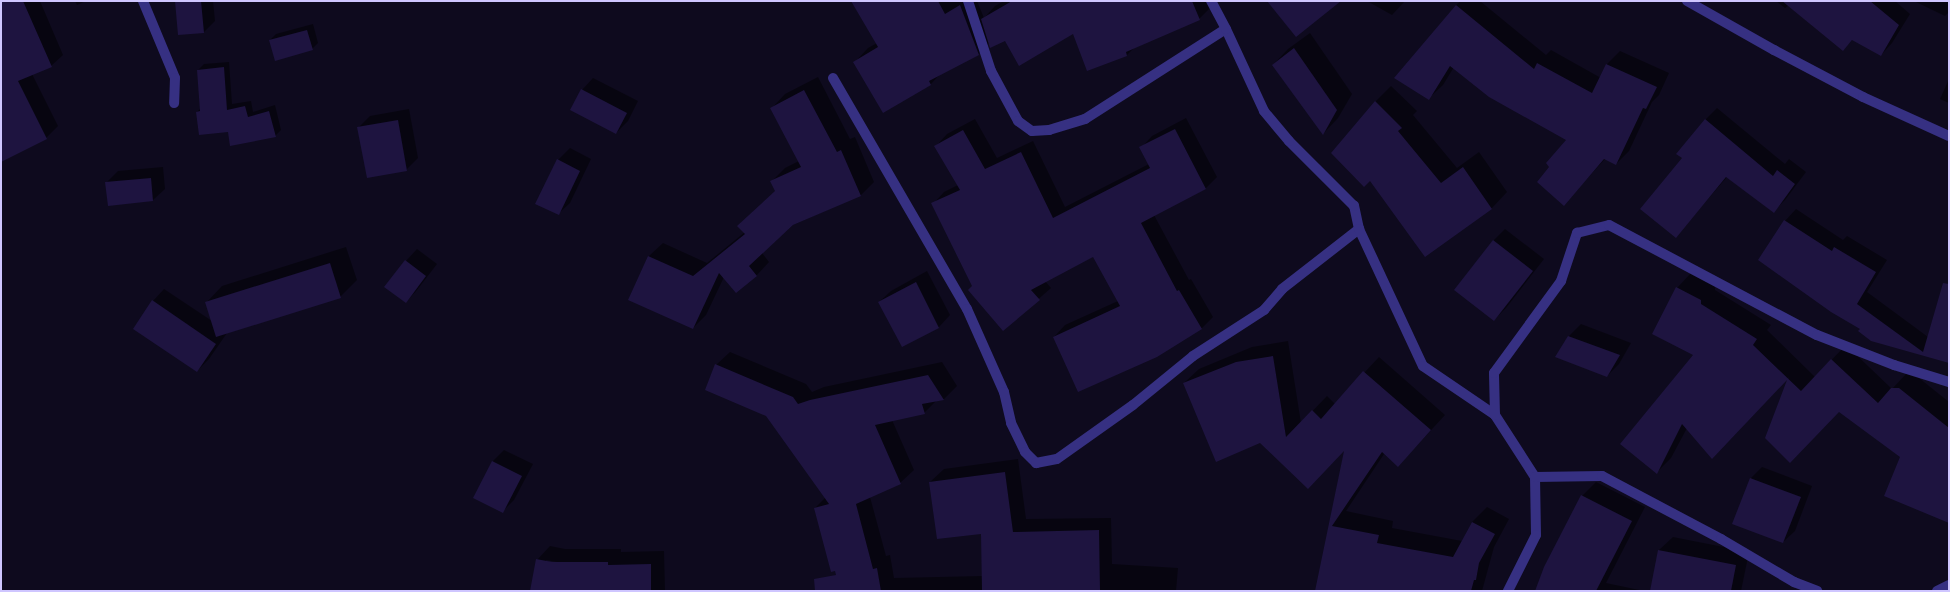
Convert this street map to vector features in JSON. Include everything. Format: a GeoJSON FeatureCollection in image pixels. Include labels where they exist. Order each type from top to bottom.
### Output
{"type":"FeatureCollection","features":[{"type":"Feature","properties":{"kind":"street"},"geometry":{"type":"LineString","coordinates":[[143,1],[175,78],[174,103]]}},
{"type":"Feature","properties":{"kind":"street"},"geometry":{"type":"LineString","coordinates":[[968,1],[991,71],[1018,121],[1032,131],[1049,130],[1085,119],[1226,29]]}},
{"type":"Feature","properties":{"kind":"street"},"geometry":{"type":"LineString","coordinates":[[1211,1],[1226,29],[1264,111],[1289,141],[1354,206],[1359,229],[1423,366],[1495,415],[1535,477],[1536,536],[1508,591]]}},
{"type":"Feature","properties":{"kind":"street"},"geometry":{"type":"LineString","coordinates":[[1687,1],[1774,50],[1863,97],[1949,136]]}},
{"type":"Feature","properties":{"kind":"street"},"geometry":{"type":"LineString","coordinates":[[833,78],[967,309],[1004,392],[1011,423],[1025,452],[1036,463],[1057,459],[1089,438],[1133,405],[1193,356],[1264,310],[1282,289],[1359,229]]}},
{"type":"Feature","properties":{"kind":"street"},"geometry":{"type":"LineString","coordinates":[[1495,415],[1494,373],[1561,281],[1577,233],[1609,225],[1817,335],[1894,365],[1949,382]]}},
{"type":"Feature","properties":{"kind":"street"},"geometry":{"type":"LineString","coordinates":[[1535,477],[1602,476],[1720,539],[1794,582],[1817,591]]}},
{"type":"Feature","properties":{"kind":"street"},"geometry":{"type":"LineString","coordinates":[[1937,591],[1949,585]]}},
{"type":"Feature","properties":{"kind":"building"},"geometry":{"type":"Polygon","coordinates":[[[1,1],[23,1],[52,67],[18,81],[47,139],[1,162],[1,1]]]}},
{"type":"Feature","properties":{"kind":"building"},"geometry":{"type":"Polygon","coordinates":[[[175,1],[201,1],[204,33],[178,35],[175,1]]]}},
{"type":"Feature","properties":{"kind":"building"},"geometry":{"type":"Polygon","coordinates":[[[851,1],[938,1],[945,14],[960,5],[979,55],[929,81],[931,85],[883,113],[853,62],[878,47],[851,1]]]}},
{"type":"Feature","properties":{"kind":"building"},"geometry":{"type":"Polygon","coordinates":[[[1012,1],[1192,1],[1200,20],[1126,52],[1127,56],[1087,71],[1073,34],[1019,66],[1005,41],[990,48],[981,19],[1012,1]]]}},
{"type":"Feature","properties":{"kind":"building"},"geometry":{"type":"Polygon","coordinates":[[[1267,1],[1341,1],[1296,37],[1267,1]]]}},
{"type":"Feature","properties":{"kind":"building"},"geometry":{"type":"Polygon","coordinates":[[[1782,1],[1870,1],[1899,25],[1881,56],[1852,40],[1843,51],[1782,1]]]}},
{"type":"Feature","properties":{"kind":"building"},"geometry":{"type":"Polygon","coordinates":[[[1456,5],[1534,69],[1537,63],[1592,93],[1606,64],[1657,87],[1646,109],[1643,108],[1616,165],[1604,159],[1564,206],[1537,182],[1549,167],[1546,163],[1566,140],[1489,97],[1450,66],[1429,100],[1394,78],[1456,5]]]}},
{"type":"Feature","properties":{"kind":"building"},"geometry":{"type":"Polygon","coordinates":[[[307,30],[313,50],[275,61],[269,40],[307,30]]]}},
{"type":"Feature","properties":{"kind":"building"},"geometry":{"type":"Polygon","coordinates":[[[1294,48],[1337,110],[1323,135],[1272,65],[1294,48]]]}},
{"type":"Feature","properties":{"kind":"building"},"geometry":{"type":"Polygon","coordinates":[[[224,67],[227,110],[245,106],[248,117],[269,111],[276,137],[230,146],[228,132],[199,135],[196,112],[200,111],[197,70],[224,67]]]}},
{"type":"Feature","properties":{"kind":"building"},"geometry":{"type":"Polygon","coordinates":[[[581,89],[627,113],[616,134],[570,110],[581,89]]]}},
{"type":"Feature","properties":{"kind":"building"},"geometry":{"type":"Polygon","coordinates":[[[804,90],[837,152],[841,150],[861,196],[793,225],[749,266],[757,276],[736,293],[719,273],[693,329],[628,300],[648,256],[693,276],[745,234],[737,226],[775,191],[770,181],[801,167],[770,108],[804,90]]]}},
{"type":"Feature","properties":{"kind":"building"},"geometry":{"type":"Polygon","coordinates":[[[1375,101],[1402,128],[1398,131],[1441,183],[1463,167],[1492,209],[1425,257],[1370,181],[1364,187],[1331,153],[1375,101]]]}},
{"type":"Feature","properties":{"kind":"building"},"geometry":{"type":"Polygon","coordinates":[[[1705,119],[1773,176],[1777,170],[1795,184],[1774,213],[1726,177],[1676,238],[1640,209],[1682,158],[1676,154],[1705,119]]]}},
{"type":"Feature","properties":{"kind":"building"},"geometry":{"type":"Polygon","coordinates":[[[398,120],[407,171],[367,178],[357,127],[398,120]]]}},
{"type":"Feature","properties":{"kind":"building"},"geometry":{"type":"Polygon","coordinates":[[[1175,129],[1206,189],[1141,223],[1177,291],[1179,290],[1202,329],[1157,357],[1078,392],[1053,337],[1120,306],[1093,257],[1031,290],[1040,300],[1003,331],[968,290],[972,286],[931,203],[960,190],[934,146],[963,130],[985,169],[1021,152],[1053,218],[1150,168],[1139,147],[1175,129]]]}},
{"type":"Feature","properties":{"kind":"building"},"geometry":{"type":"Polygon","coordinates":[[[557,159],[580,171],[559,215],[535,204],[557,159]]]}},
{"type":"Feature","properties":{"kind":"building"},"geometry":{"type":"Polygon","coordinates":[[[151,178],[153,201],[108,206],[105,182],[151,178]]]}},
{"type":"Feature","properties":{"kind":"building"},"geometry":{"type":"Polygon","coordinates":[[[1784,220],[1832,251],[1834,247],[1876,272],[1857,304],[1923,352],[1943,283],[1949,284],[1949,363],[1871,341],[1858,331],[1860,329],[1831,312],[1758,260],[1784,220]]]}},
{"type":"Feature","properties":{"kind":"building"},"geometry":{"type":"Polygon","coordinates":[[[1493,240],[1533,271],[1494,321],[1454,290],[1493,240]]]}},
{"type":"Feature","properties":{"kind":"building"},"geometry":{"type":"Polygon","coordinates":[[[405,260],[426,276],[406,303],[384,287],[405,260]]]}},
{"type":"Feature","properties":{"kind":"building"},"geometry":{"type":"Polygon","coordinates":[[[330,263],[341,298],[216,337],[205,302],[330,263]]]}},
{"type":"Feature","properties":{"kind":"building"},"geometry":{"type":"Polygon","coordinates":[[[916,282],[939,328],[902,347],[878,302],[916,282]]]}},
{"type":"Feature","properties":{"kind":"building"},"geometry":{"type":"Polygon","coordinates":[[[1676,287],[1701,300],[1701,304],[1757,339],[1753,345],[1801,391],[1831,359],[1878,403],[1891,388],[1899,388],[1949,428],[1949,523],[1884,496],[1900,457],[1839,412],[1790,463],[1765,438],[1787,380],[1712,459],[1682,424],[1657,474],[1620,444],[1693,355],[1652,334],[1676,287]]]}},
{"type":"Feature","properties":{"kind":"building"},"geometry":{"type":"Polygon","coordinates":[[[152,300],[216,344],[197,372],[133,329],[152,300]]]}},
{"type":"Feature","properties":{"kind":"building"},"geometry":{"type":"Polygon","coordinates":[[[1568,336],[1620,355],[1607,377],[1555,357],[1568,336]]]}},
{"type":"Feature","properties":{"kind":"building"},"geometry":{"type":"Polygon","coordinates":[[[1273,356],[1286,437],[1312,410],[1321,419],[1363,371],[1431,430],[1398,467],[1382,452],[1332,526],[1379,535],[1377,543],[1453,557],[1472,522],[1495,534],[1479,563],[1476,580],[1474,580],[1471,591],[1315,591],[1344,451],[1308,489],[1260,443],[1216,462],[1183,383],[1236,362],[1273,356]]]}},
{"type":"Feature","properties":{"kind":"building"},"geometry":{"type":"Polygon","coordinates":[[[715,364],[793,397],[798,404],[810,400],[928,375],[944,400],[922,404],[925,414],[875,425],[901,484],[856,504],[873,569],[877,568],[881,591],[815,591],[814,579],[836,575],[835,571],[831,572],[814,508],[829,504],[766,416],[705,390],[715,364]]]}},
{"type":"Feature","properties":{"kind":"building"},"geometry":{"type":"Polygon","coordinates":[[[492,461],[522,476],[503,513],[473,498],[492,461]]]}},
{"type":"Feature","properties":{"kind":"building"},"geometry":{"type":"Polygon","coordinates":[[[1005,472],[1013,532],[1099,530],[1100,591],[982,591],[981,534],[937,539],[929,482],[1005,472]]]}},
{"type":"Feature","properties":{"kind":"building"},"geometry":{"type":"Polygon","coordinates":[[[1750,478],[1801,497],[1783,543],[1732,524],[1750,478]]]}},
{"type":"Feature","properties":{"kind":"building"},"geometry":{"type":"Polygon","coordinates":[[[1581,495],[1632,521],[1596,591],[1535,591],[1544,567],[1581,495]]]}},
{"type":"Feature","properties":{"kind":"building"},"geometry":{"type":"Polygon","coordinates":[[[1658,550],[1736,565],[1731,591],[1650,591],[1658,550]]]}},
{"type":"Feature","properties":{"kind":"building"},"geometry":{"type":"Polygon","coordinates":[[[536,559],[552,562],[608,562],[608,565],[651,564],[651,591],[530,591],[536,559]]]}}]}
